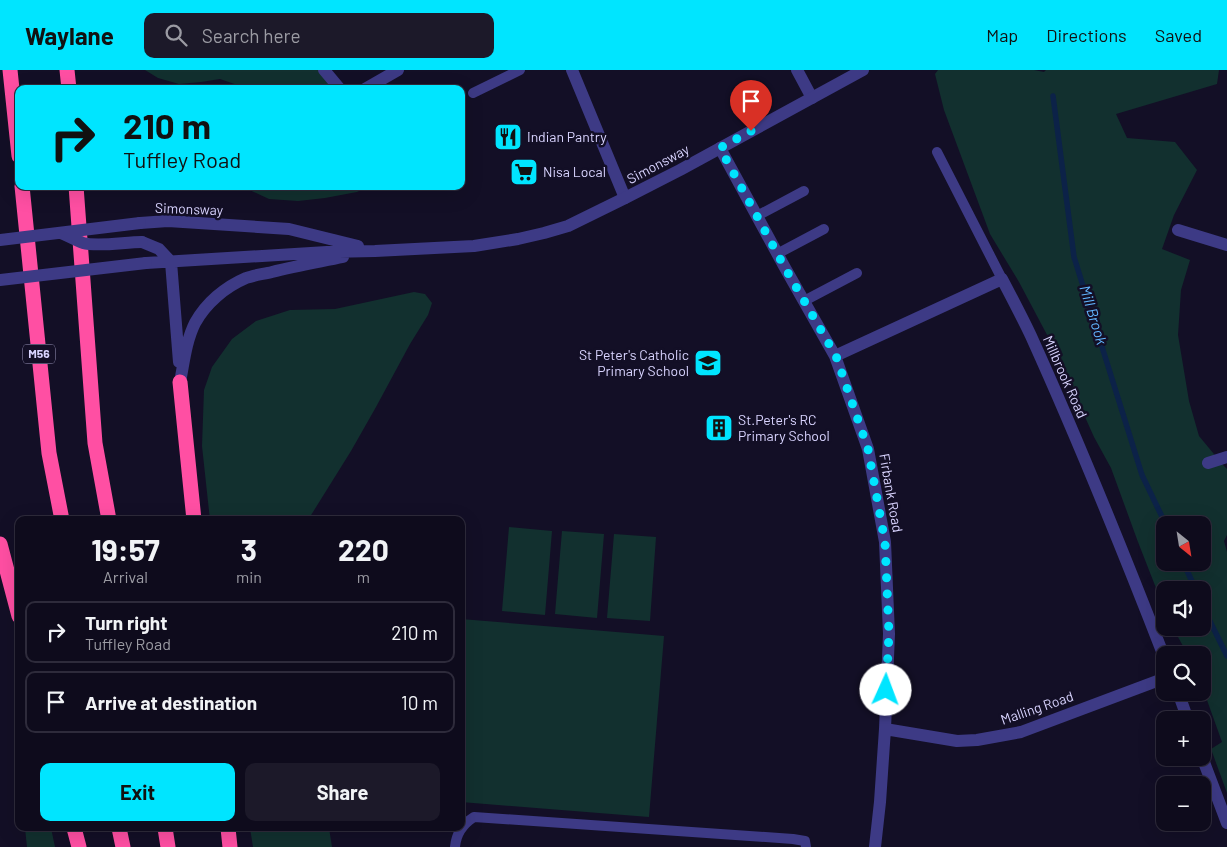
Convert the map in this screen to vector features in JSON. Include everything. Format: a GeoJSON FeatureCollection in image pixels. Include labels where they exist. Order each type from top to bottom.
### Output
{"type":"FeatureCollection","features":[{"type":"Feature","properties":{"kind":"highway"},"geometry":{"type":"LineString","coordinates":[[10,70],[15,118]]}},
{"type":"Feature","properties":{"kind":"highway"},"geometry":{"type":"LineString","coordinates":[[67,70],[69,85]]}},
{"type":"Feature","properties":{"kind":"highway","name":"M56"},"geometry":{"type":"LineString","coordinates":[[22,190],[49,452],[61,516]]}},
{"type":"Feature","properties":{"kind":"highway"},"geometry":{"type":"LineString","coordinates":[[76,190],[94,443],[107,516]]}},
{"type":"Feature","properties":{"kind":"highway"},"geometry":{"type":"LineString","coordinates":[[180,382],[194,516]]}},
{"type":"Feature","properties":{"kind":"highway"},"geometry":{"type":"LineString","coordinates":[[0,544],[15,601]]}},
{"type":"Feature","properties":{"kind":"highway"},"geometry":{"type":"LineString","coordinates":[[75,831],[79,847]]}},
{"type":"Feature","properties":{"kind":"highway"},"geometry":{"type":"LineString","coordinates":[[120,831],[123,847]]}},
{"type":"Feature","properties":{"kind":"highway"},"geometry":{"type":"LineString","coordinates":[[165,831],[168,847]]}},
{"type":"Feature","properties":{"kind":"highway"},"geometry":{"type":"LineString","coordinates":[[228,831],[230,847]]}},
{"type":"Feature","properties":{"kind":"street"},"geometry":{"type":"LineString","coordinates":[[324,70],[337,85]]}},
{"type":"Feature","properties":{"kind":"street"},"geometry":{"type":"LineString","coordinates":[[372,85],[398,70]]}},
{"type":"Feature","properties":{"kind":"street"},"geometry":{"type":"LineString","coordinates":[[572,70],[625,198]]}},
{"type":"Feature","properties":{"kind":"street"},"geometry":{"type":"LineString","coordinates":[[797,70],[812,98]]}},
{"type":"Feature","properties":{"kind":"street","name":"Simonsway"},"geometry":{"type":"LineString","coordinates":[[0,280],[146,263],[327,252],[474,246],[518,239],[568,226],[720,148],[863,70]]}},
{"type":"Feature","properties":{"kind":"street","name":"Firbank Road"},"geometry":{"type":"LineString","coordinates":[[720,148],[777,254],[836,356],[868,449],[885,542],[889,634],[885,728],[875,847]]}},
{"type":"Feature","properties":{"kind":"street","name":"Simonsway"},"geometry":{"type":"LineString","coordinates":[[0,240],[168,221],[289,229],[375,251]]}},
{"type":"Feature","properties":{"kind":"street"},"geometry":{"type":"LineString","coordinates":[[1178,230],[1227,245]]}},
{"type":"Feature","properties":{"kind":"street"},"geometry":{"type":"LineString","coordinates":[[61,232],[74,240],[85,243],[142,242],[158,249],[171,262],[180,382]]}},
{"type":"Feature","properties":{"kind":"street"},"geometry":{"type":"LineString","coordinates":[[180,382],[186,346],[195,323],[217,296],[230,287],[247,278],[375,251]]}},
{"type":"Feature","properties":{"kind":"street"},"geometry":{"type":"LineString","coordinates":[[836,356],[1002,279]]}},
{"type":"Feature","properties":{"kind":"street","name":"Millbrook Road"},"geometry":{"type":"LineString","coordinates":[[1002,279],[1030,334],[1062,406],[1123,551],[1160,646]]}},
{"type":"Feature","properties":{"kind":"street"},"geometry":{"type":"LineString","coordinates":[[1208,463],[1227,457]]}},
{"type":"Feature","properties":{"kind":"street","name":"Malling Road"},"geometry":{"type":"LineString","coordinates":[[885,728],[957,740],[997,737],[1021,732],[1156,681]]}},
{"type":"Feature","properties":{"kind":"street"},"geometry":{"type":"LineString","coordinates":[[1205,766],[1227,823]]}},
{"type":"Feature","properties":{"kind":"lane"},"geometry":{"type":"LineString","coordinates":[[472,93],[520,70]]}},
{"type":"Feature","properties":{"kind":"lane"},"geometry":{"type":"LineString","coordinates":[[937,152],[1002,279]]}},
{"type":"Feature","properties":{"kind":"lane"},"geometry":{"type":"LineString","coordinates":[[757,216],[804,191]]}},
{"type":"Feature","properties":{"kind":"lane"},"geometry":{"type":"LineString","coordinates":[[777,254],[824,229]]}},
{"type":"Feature","properties":{"kind":"lane"},"geometry":{"type":"LineString","coordinates":[[804,301],[857,273]]}},
{"type":"Feature","properties":{"kind":"lane"},"geometry":{"type":"LineString","coordinates":[[465,825],[474,817],[744,835],[793,839],[806,844]]}},
{"type":"Feature","properties":{"kind":"lane"},"geometry":{"type":"LineString","coordinates":[[455,847],[455,840],[460,831]]}},
{"type":"Feature","properties":{"kind":"green space"},"geometry":{"type":"Polygon","coordinates":[[[145,70],[324,70],[337,85],[237,85],[220,79],[179,84],[158,78],[145,70]]]}},
{"type":"Feature","properties":{"kind":"green space"},"geometry":{"type":"Polygon","coordinates":[[[938,70],[1034,70],[1044,72],[1046,70],[1219,70],[1217,84],[1116,114],[1127,138],[1175,142],[1197,170],[1174,215],[1162,249],[1190,260],[1181,290],[1178,335],[1189,401],[1199,436],[1227,469],[1227,535],[1224,541],[1227,552],[1227,793],[1211,749],[1222,742],[1207,701],[1211,701],[1211,646],[1183,646],[1177,636],[1211,636],[1211,581],[1156,581],[1156,588],[1111,468],[1094,437],[1054,348],[1019,282],[990,234],[944,110],[935,74],[938,70]]]}},
{"type":"Feature","properties":{"kind":"green space"},"geometry":{"type":"Polygon","coordinates":[[[250,190],[361,190],[325,198],[298,201],[269,199],[250,190]]]}},
{"type":"Feature","properties":{"kind":"green space"},"geometry":{"type":"Polygon","coordinates":[[[414,292],[425,294],[432,303],[428,315],[351,451],[310,516],[210,516],[202,446],[204,390],[212,367],[232,339],[256,321],[290,310],[335,309],[414,292]]]}},
{"type":"Feature","properties":{"kind":"green space"},"geometry":{"type":"Polygon","coordinates":[[[509,527],[552,531],[545,615],[502,611],[509,527]]]}},
{"type":"Feature","properties":{"kind":"green space"},"geometry":{"type":"Polygon","coordinates":[[[562,531],[604,534],[597,618],[555,614],[562,531]]]}},
{"type":"Feature","properties":{"kind":"green space"},"geometry":{"type":"Polygon","coordinates":[[[614,534],[656,537],[650,621],[607,618],[614,534]]]}},
{"type":"Feature","properties":{"kind":"green space"},"geometry":{"type":"Polygon","coordinates":[[[465,619],[664,636],[649,817],[465,802],[465,619]]]}},
{"type":"Feature","properties":{"kind":"green space"},"geometry":{"type":"Polygon","coordinates":[[[25,831],[52,831],[55,847],[27,847],[25,831]]]}},
{"type":"Feature","properties":{"kind":"green space"},"geometry":{"type":"Polygon","coordinates":[[[250,831],[329,831],[332,847],[253,847],[250,831]]]}},
{"type":"Feature","properties":{"kind":"waterway","name":"Mill Brook"},"geometry":{"type":"LineString","coordinates":[[1053,96],[1074,257],[1142,475],[1162,516]]}},
{"type":"Feature","properties":{"kind":"waterway","name":"Mill Brook"},"geometry":{"type":"LineString","coordinates":[[1187,571],[1192,581]]}},
{"type":"Feature","properties":{"kind":"waterway","name":"Mill Brook"},"geometry":{"type":"LineString","coordinates":[[1211,623],[1227,656]]}},
{"type":"Feature","properties":{"kind":"place","name":"Indian Pantry"},"geometry":{"type":"Point","coordinates":[508,137]}},
{"type":"Feature","properties":{"kind":"place","name":"Nisa Local"},"geometry":{"type":"Point","coordinates":[524,172]}},
{"type":"Feature","properties":{"kind":"place","name":"St Peter's Catholic Primary School"},"geometry":{"type":"Point","coordinates":[708,363]}},
{"type":"Feature","properties":{"kind":"place","name":"St.Peter's RC Primary School"},"geometry":{"type":"Point","coordinates":[719,428]}},
{"type":"Feature","properties":{"kind":"route"},"geometry":{"type":"LineString","coordinates":[[751,131],[720,148],[784,266],[836,356],[868,449],[885,542],[889,634],[886,690]]}}]}
